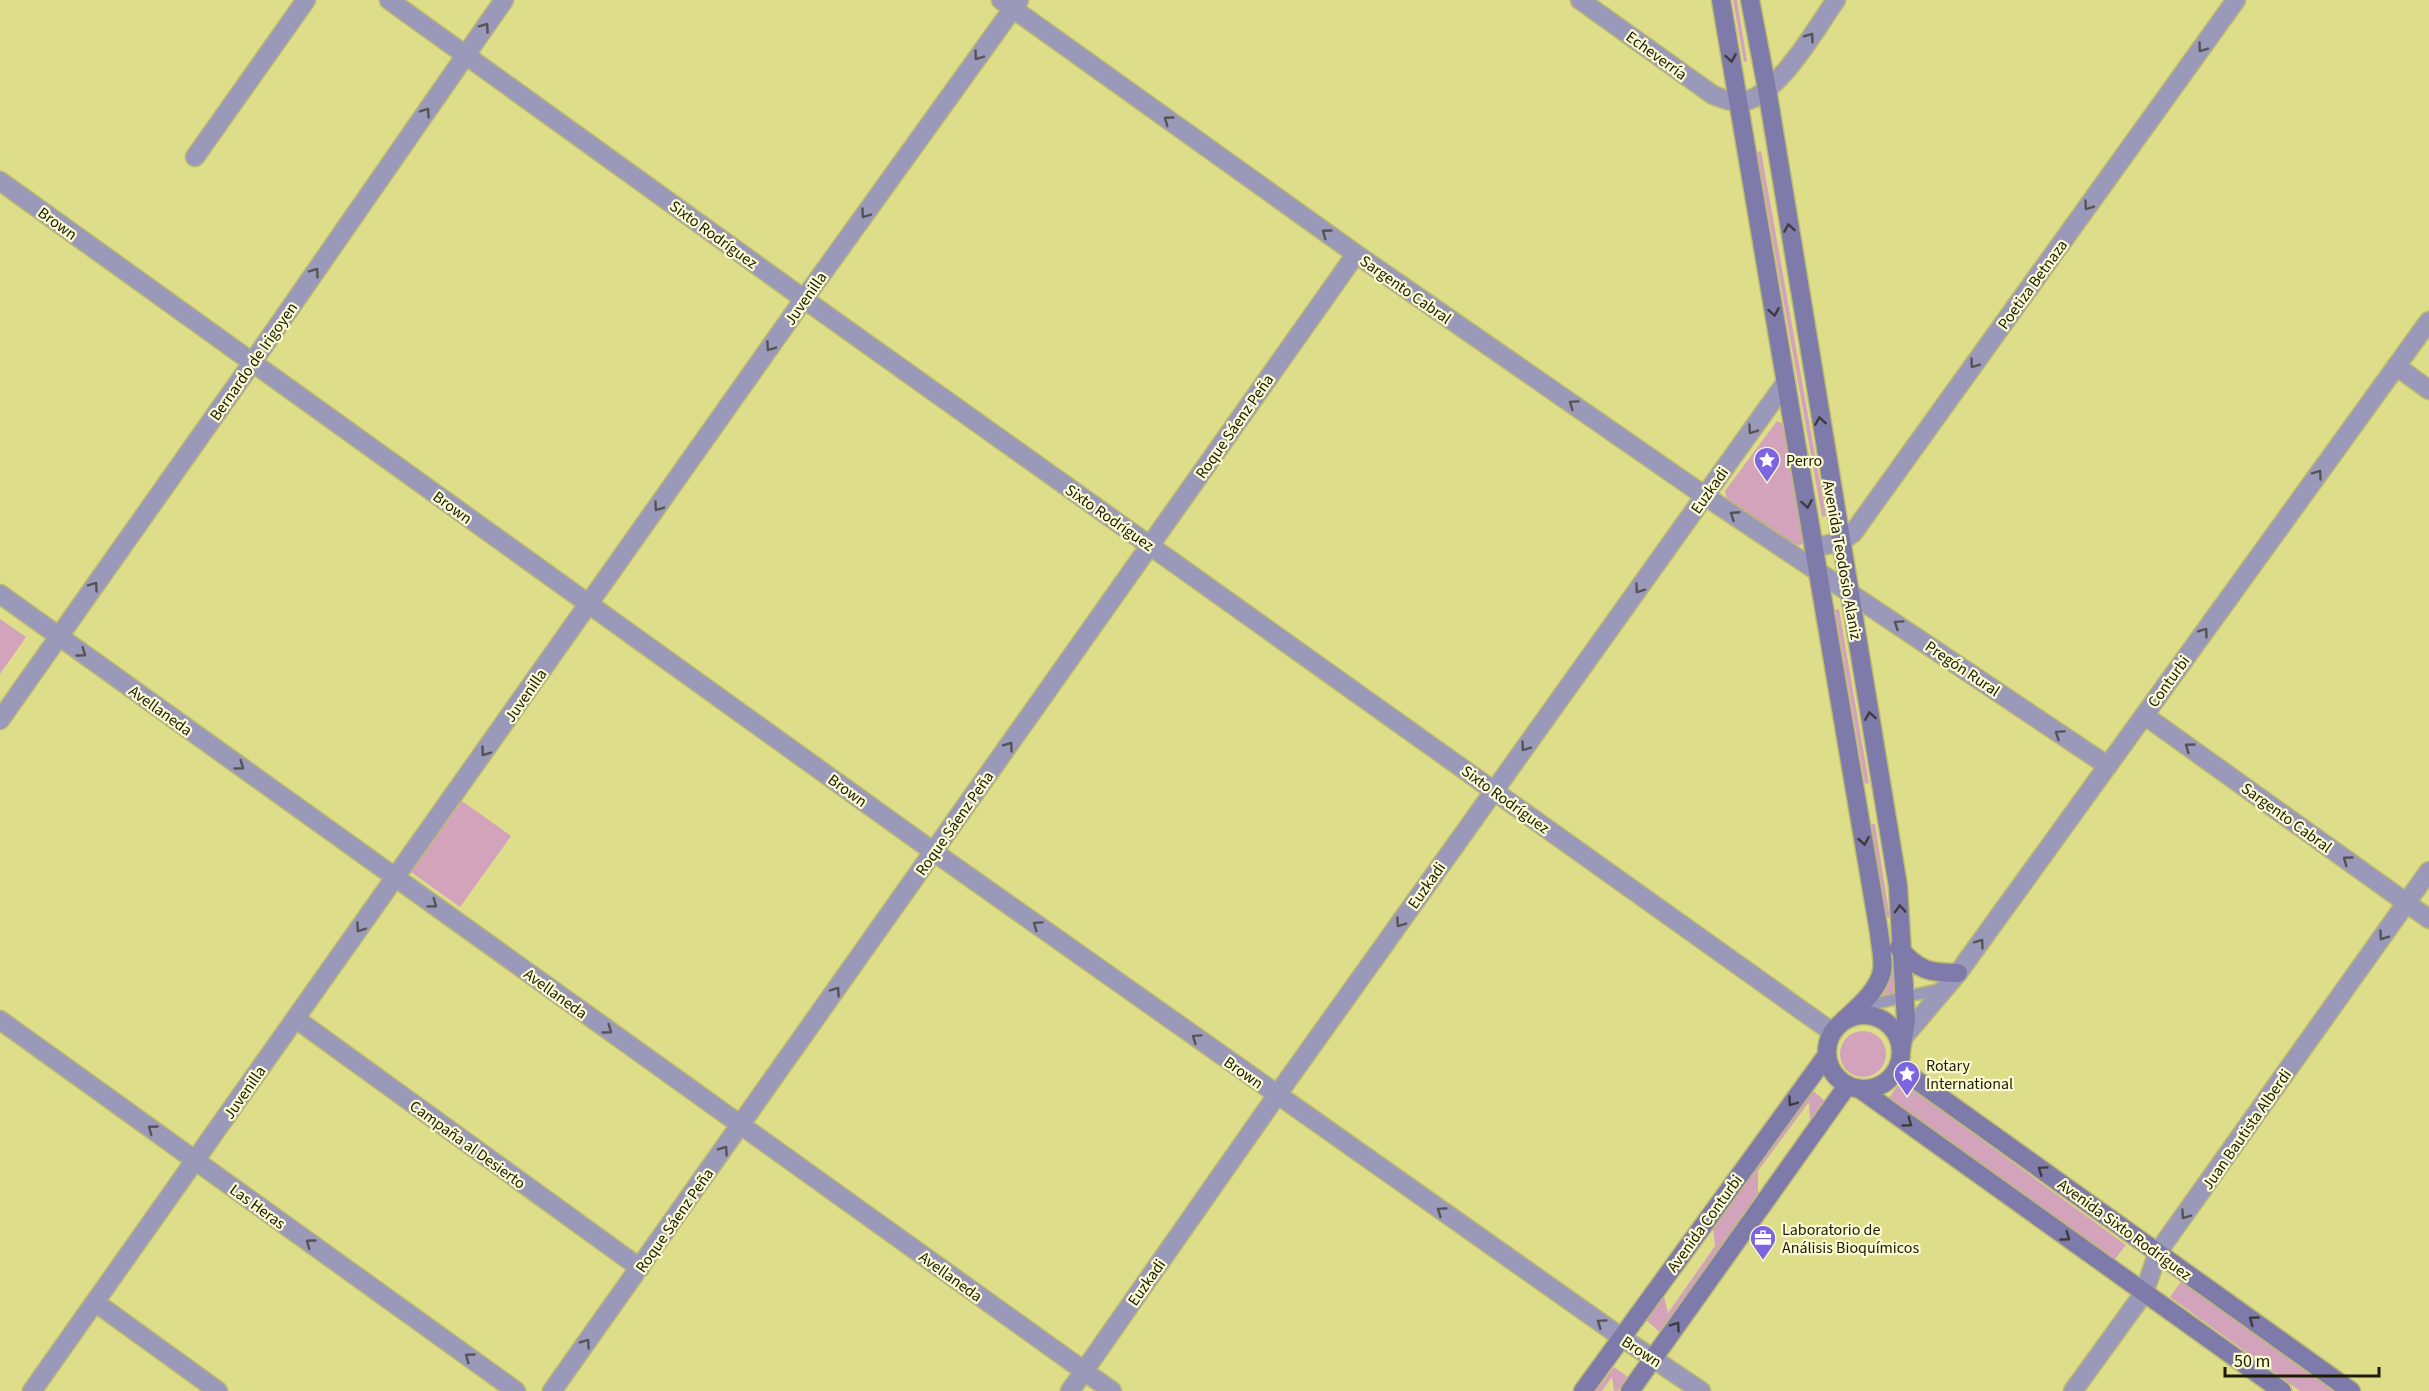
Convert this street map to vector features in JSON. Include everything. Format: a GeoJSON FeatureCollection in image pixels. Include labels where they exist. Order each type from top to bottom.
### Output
{"type":"FeatureCollection","features":[{"type":"Feature","properties":{"kind":"main road","name":"Avenida Teodosio Alaniz"},"geometry":{"type":"LineString","coordinates":[[1721,0],[1876,918],[1882,969],[1878,982],[1838,1026]]}},
{"type":"Feature","properties":{"kind":"main road","name":"Avenida Teodosio Alaniz"},"geometry":{"type":"LineString","coordinates":[[1750,0],[1767,89],[1898,886],[1906,1020],[1900,1052]]}},
{"type":"Feature","properties":{"kind":"main road"},"geometry":{"type":"LineString","coordinates":[[1858,810],[1885,806]]}},
{"type":"Feature","properties":{"kind":"main road"},"geometry":{"type":"LineString","coordinates":[[1876,918],[1918,967],[1932,973],[1958,973]]}},
{"type":"Feature","properties":{"kind":"main road"},"geometry":{"type":"LineString","coordinates":[[1854,1087],[1870,1089],[1887,1082],[1900,1052],[1893,1030],[1875,1017],[1864,1015],[1838,1026],[1827,1047],[1833,1073],[2282,1391]]}},
{"type":"Feature","properties":{"kind":"main road","name":"Avenida Sixto Rodríguez"},"geometry":{"type":"LineString","coordinates":[[1900,1052],[2158,1252],[2351,1391]]}},
{"type":"Feature","properties":{"kind":"main road","name":"Avenida Conturbi"},"geometry":{"type":"LineString","coordinates":[[1583,1391],[1827,1055]]}},
{"type":"Feature","properties":{"kind":"main road"},"geometry":{"type":"LineString","coordinates":[[1630,1391],[1854,1087]]}},
{"type":"Feature","properties":{"kind":"street"},"geometry":{"type":"LineString","coordinates":[[195,157],[306,0]]}},
{"type":"Feature","properties":{"kind":"street","name":"Sixto Rodríguez"},"geometry":{"type":"LineString","coordinates":[[388,0],[466,54],[804,300],[1494,790],[1838,1026]]}},
{"type":"Feature","properties":{"kind":"street","name":"Bernardo de Irigoyen"},"geometry":{"type":"LineString","coordinates":[[0,720],[504,0]]}},
{"type":"Feature","properties":{"kind":"street","name":"Echeverría"},"geometry":{"type":"LineString","coordinates":[[1580,0],[1713,95],[1738,103]]}},
{"type":"Feature","properties":{"kind":"street"},"geometry":{"type":"LineString","coordinates":[[1738,103],[1754,99],[1785,71],[1836,0]]}},
{"type":"Feature","properties":{"kind":"street","name":"Poetiza Betnaza"},"geometry":{"type":"LineString","coordinates":[[1842,541],[1852,533],[2236,0]]}},
{"type":"Feature","properties":{"kind":"street","name":"Sargento Cabral"},"geometry":{"type":"LineString","coordinates":[[1010,3],[1356,254],[1706,496],[1818,570]]}},
{"type":"Feature","properties":{"kind":"street","name":"Juvenilla"},"geometry":{"type":"LineString","coordinates":[[32,1391],[804,300],[1010,3]]}},
{"type":"Feature","properties":{"kind":"street","name":"Brown"},"geometry":{"type":"LineString","coordinates":[[0,181],[934,852],[1621,1337],[1701,1391]]}},
{"type":"Feature","properties":{"kind":"street","name":"Roque Sáenz Peña"},"geometry":{"type":"LineString","coordinates":[[552,1391],[1356,254]]}},
{"type":"Feature","properties":{"kind":"street","name":"Conturbi"},"geometry":{"type":"LineString","coordinates":[[1900,1052],[2429,321]]}},
{"type":"Feature","properties":{"kind":"street"},"geometry":{"type":"LineString","coordinates":[[2396,366],[2429,390]]}},
{"type":"Feature","properties":{"kind":"street","name":"Euzkadi"},"geometry":{"type":"LineString","coordinates":[[1070,1391],[1277,1095],[1786,382]]}},
{"type":"Feature","properties":{"kind":"street"},"geometry":{"type":"LineString","coordinates":[[1814,548],[1842,541]]}},
{"type":"Feature","properties":{"kind":"street","name":"Pregón Rural"},"geometry":{"type":"LineString","coordinates":[[1818,570],[2108,766]]}},
{"type":"Feature","properties":{"kind":"street","name":"Avellaneda"},"geometry":{"type":"LineString","coordinates":[[0,594],[1112,1391]]}},
{"type":"Feature","properties":{"kind":"street","name":"Sargento Cabral"},"geometry":{"type":"LineString","coordinates":[[2144,715],[2429,919]]}},
{"type":"Feature","properties":{"kind":"street","name":"Juan Bautista Alberdi"},"geometry":{"type":"LineString","coordinates":[[2073,1391],[2144,1293],[2158,1252],[2429,871]]}},
{"type":"Feature","properties":{"kind":"street","name":"Campaña al Desierto"},"geometry":{"type":"LineString","coordinates":[[296,1019],[640,1268]]}},
{"type":"Feature","properties":{"kind":"street","name":"Las Heras"},"geometry":{"type":"LineString","coordinates":[[0,1020],[516,1391]]}},
{"type":"Feature","properties":{"kind":"street"},"geometry":{"type":"LineString","coordinates":[[95,1302],[218,1391]]}},
{"type":"Feature","properties":{"kind":"lane"},"geometry":{"type":"LineString","coordinates":[[1857,1007],[1946,987]]}},
{"type":"Feature","properties":{"kind":"shaded area"},"geometry":{"type":"Polygon","coordinates":[[[1733,0],[1737,0],[1747,61],[1744,62],[1733,0]]]}},
{"type":"Feature","properties":{"kind":"shaded area"},"geometry":{"type":"Polygon","coordinates":[[[1761,151],[1826,516],[1822,517],[1757,152],[1761,151]]]}},
{"type":"Feature","properties":{"kind":"shaded area"},"geometry":{"type":"Polygon","coordinates":[[[1777,421],[1786,426],[1806,544],[1793,546],[1727,500],[1725,491],[1777,421]]]}},
{"type":"Feature","properties":{"kind":"shaded area"},"geometry":{"type":"Polygon","coordinates":[[[1839,609],[1869,783],[1865,784],[1835,610],[1839,609]]]}},
{"type":"Feature","properties":{"kind":"shaded area"},"geometry":{"type":"Polygon","coordinates":[[[0,619],[26,637],[0,674],[0,619]]]}},
{"type":"Feature","properties":{"kind":"shaded area"},"geometry":{"type":"Polygon","coordinates":[[[462,801],[511,836],[460,907],[411,872],[462,801]]]}},
{"type":"Feature","properties":{"kind":"shaded area"},"geometry":{"type":"Polygon","coordinates":[[[1871,824],[1875,824],[1890,918],[1886,918],[1871,824]]]}},
{"type":"Feature","properties":{"kind":"shaded area"},"geometry":{"type":"Polygon","coordinates":[[[1894,959],[1897,992],[1880,995],[1894,959]]]}},
{"type":"Feature","properties":{"kind":"shaded area"},"geometry":{"type":"Polygon","coordinates":[[[1863,1031],[1879,1038],[1886,1054],[1879,1070],[1863,1077],[1847,1070],[1840,1054],[1847,1038],[1863,1031]]]}},
{"type":"Feature","properties":{"kind":"shaded area"},"geometry":{"type":"Polygon","coordinates":[[[1901,1081],[2126,1245],[2113,1262],[1889,1098],[1901,1081]]]}},
{"type":"Feature","properties":{"kind":"shaded area"},"geometry":{"type":"Polygon","coordinates":[[[1811,1089],[1825,1101],[1810,1122],[1809,1102],[1758,1171],[1758,1195],[1660,1332],[1646,1320],[1664,1296],[1668,1313],[1715,1246],[1713,1227],[1811,1089]]]}},
{"type":"Feature","properties":{"kind":"shaded area"},"geometry":{"type":"Polygon","coordinates":[[[2183,1279],[2337,1391],[2300,1391],[2170,1297],[2183,1279]]]}},
{"type":"Feature","properties":{"kind":"shaded area"},"geometry":{"type":"Polygon","coordinates":[[[1614,1367],[1628,1377],[1618,1391],[1614,1391],[1612,1377],[1602,1391],[1596,1391],[1614,1367]]]}},
{"type":"Feature","properties":{"kind":"place","name":"Perro"},"geometry":{"type":"Point","coordinates":[1767,483]}},
{"type":"Feature","properties":{"kind":"place","name":"Rotary International"},"geometry":{"type":"Point","coordinates":[1907,1097]}},
{"type":"Feature","properties":{"kind":"place","name":"Laboratorio de Análisis Bioquímicos"},"geometry":{"type":"Point","coordinates":[1763,1261]}}]}
